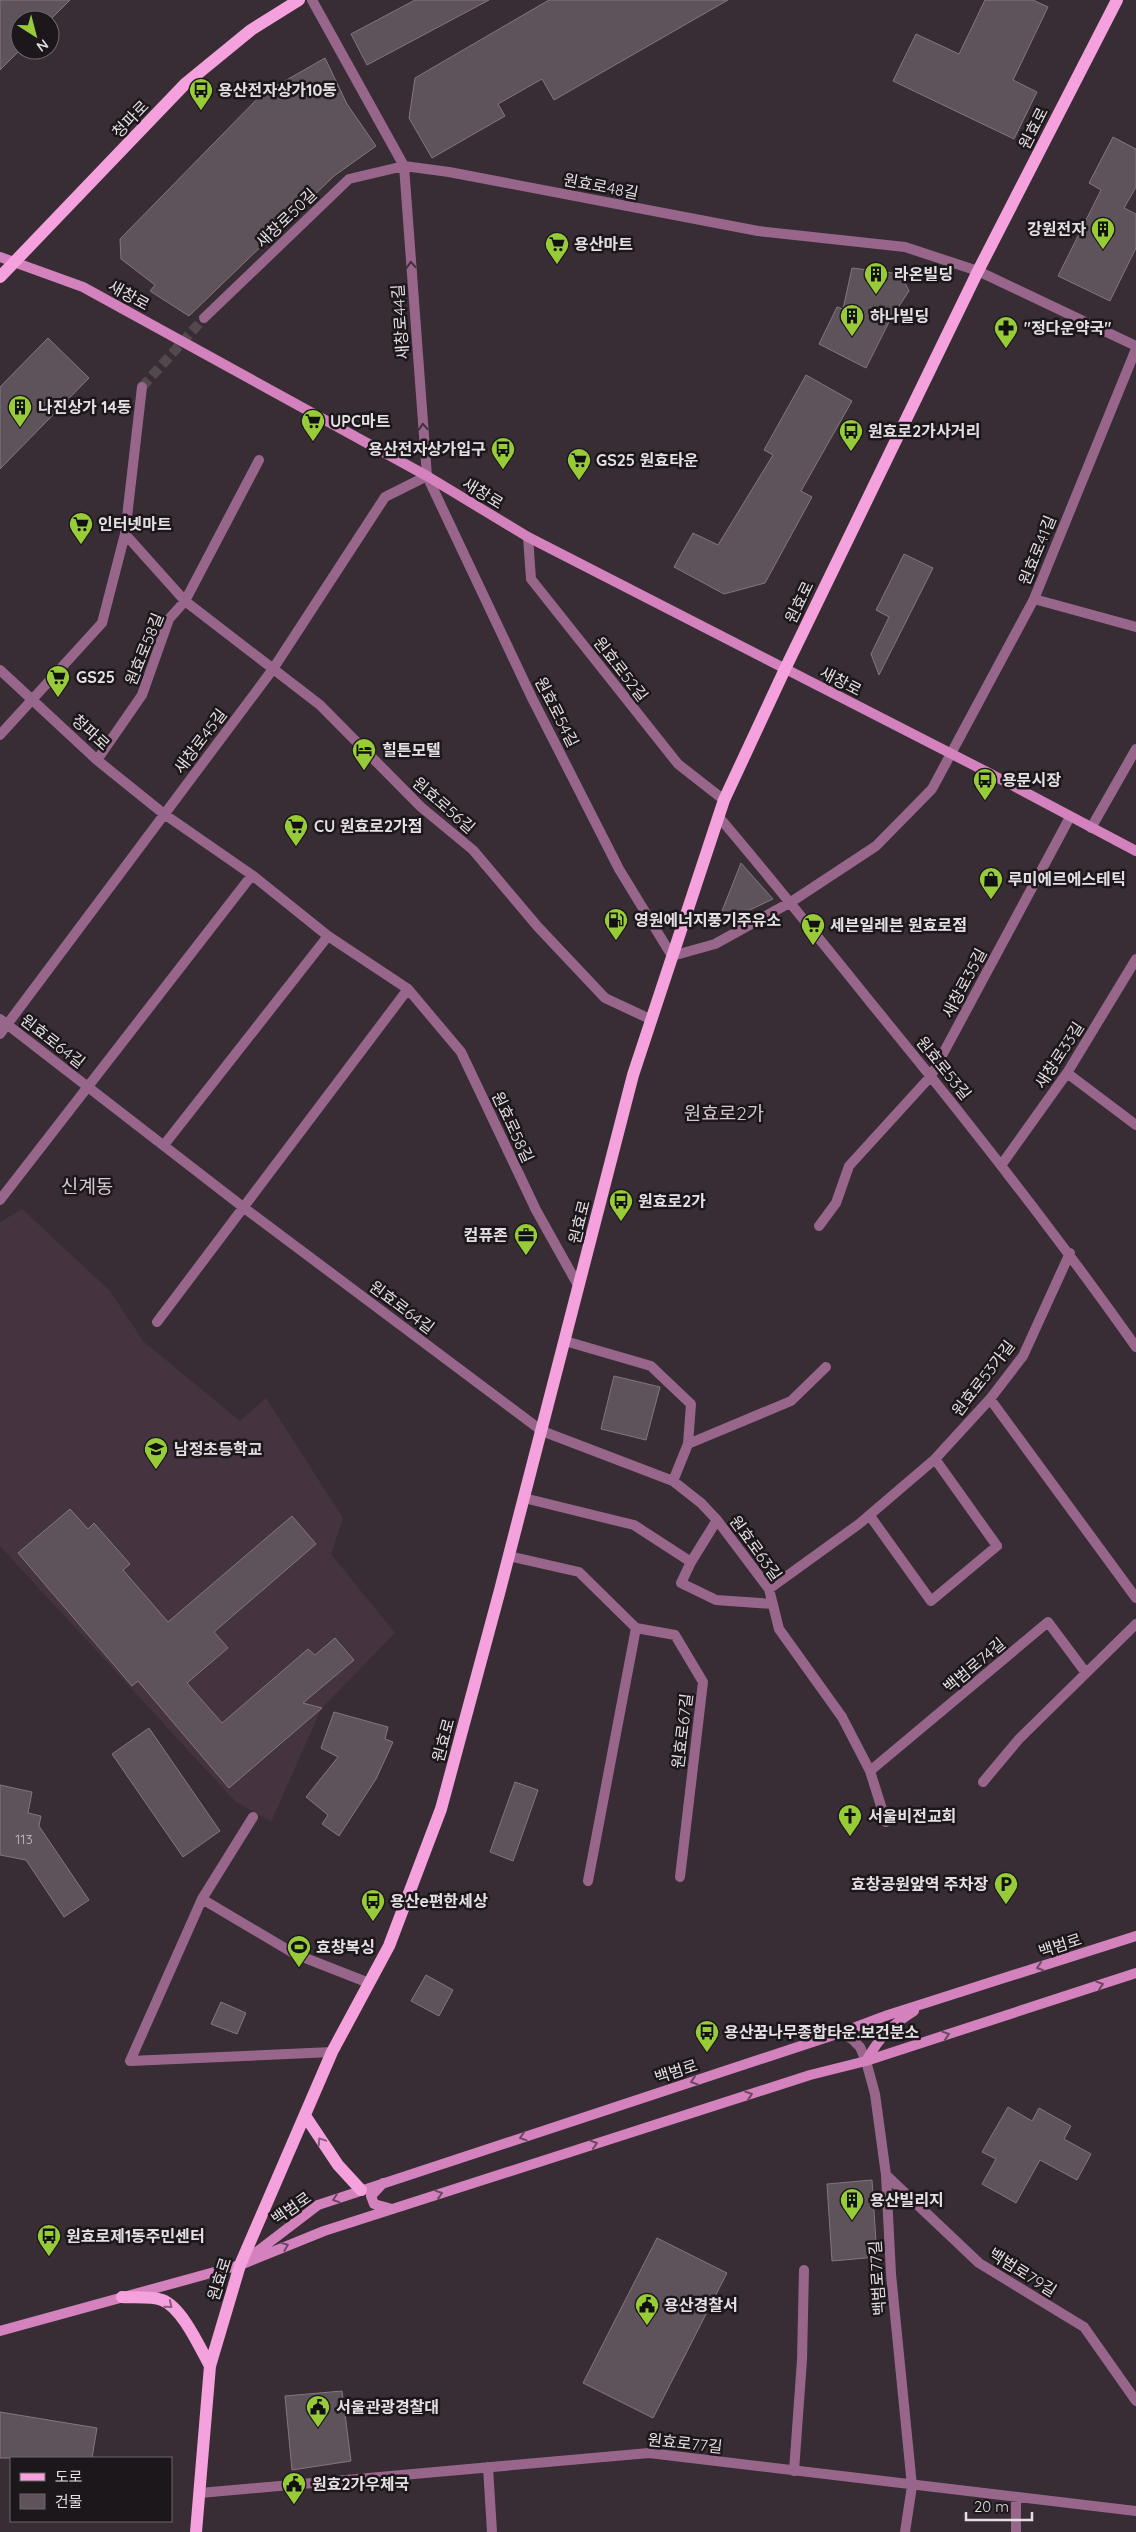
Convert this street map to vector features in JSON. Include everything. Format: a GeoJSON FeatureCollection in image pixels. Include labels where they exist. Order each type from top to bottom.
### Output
{"type":"FeatureCollection","features":[{"type":"Feature","properties":{"kind":"main road","name":"청파로"},"geometry":{"type":"LineString","coordinates":[[0,277],[185,84],[251,30],[299,0]]}},
{"type":"Feature","properties":{"kind":"main road","name":"원효로"},"geometry":{"type":"LineString","coordinates":[[196,2532],[210,2366],[240,2265],[306,2117],[332,2052],[389,1946],[441,1808],[542,1431],[633,1075],[718,816],[785,669],[978,271],[1117,0]]}},
{"type":"Feature","properties":{"kind":"main road","name":"새창로"},"geometry":{"type":"LineString","coordinates":[[0,258],[83,287],[427,476],[528,537],[1136,851]]}},
{"type":"Feature","properties":{"kind":"main road","name":"백범로"},"geometry":{"type":"LineString","coordinates":[[240,2265],[318,2205],[1136,1936]]}},
{"type":"Feature","properties":{"kind":"main road","name":"백범로"},"geometry":{"type":"LineString","coordinates":[[0,2331],[240,2265],[324,2231],[810,2075],[866,2061],[1136,1974]]}},
{"type":"Feature","properties":{"kind":"main road"},"geometry":{"type":"LineString","coordinates":[[866,2061],[879,2039],[894,2024],[928,2003]]}},
{"type":"Feature","properties":{"kind":"main road"},"geometry":{"type":"LineString","coordinates":[[306,2117],[342,2171],[361,2190]]}},
{"type":"Feature","properties":{"kind":"main road"},"geometry":{"type":"LineString","coordinates":[[384,2183],[371,2196],[374,2204],[392,2210]]}},
{"type":"Feature","properties":{"kind":"main road"},"geometry":{"type":"LineString","coordinates":[[122,2297],[162,2300],[172,2307],[190,2330],[210,2366]]}},
{"type":"Feature","properties":{"kind":"street"},"geometry":{"type":"LineString","coordinates":[[312,0],[404,166]]}},
{"type":"Feature","properties":{"kind":"street","name":"원효로48길"},"geometry":{"type":"LineString","coordinates":[[404,166],[448,172],[758,231],[905,247],[978,271]]}},
{"type":"Feature","properties":{"kind":"street","name":"새창로50길"},"geometry":{"type":"LineString","coordinates":[[204,318],[349,179],[404,166]]}},
{"type":"Feature","properties":{"kind":"street","name":"새창로44길"},"geometry":{"type":"LineString","coordinates":[[404,166],[427,476]]}},
{"type":"Feature","properties":{"kind":"street"},"geometry":{"type":"LineString","coordinates":[[978,271],[1136,348]]}},
{"type":"Feature","properties":{"kind":"street","name":"원효로41길"},"geometry":{"type":"LineString","coordinates":[[952,755],[1034,599],[1136,348]]}},
{"type":"Feature","properties":{"kind":"street"},"geometry":{"type":"LineString","coordinates":[[0,735],[102,623],[126,534],[142,387]]}},
{"type":"Feature","properties":{"kind":"street"},"geometry":{"type":"LineString","coordinates":[[185,600],[259,460]]}},
{"type":"Feature","properties":{"kind":"street","name":"새창로45길"},"geometry":{"type":"LineString","coordinates":[[0,1034],[4,1022],[273,669],[385,497],[427,476]]}},
{"type":"Feature","properties":{"kind":"street","name":"원효로54길"},"geometry":{"type":"LineString","coordinates":[[427,476],[532,698],[619,869],[672,956]]}},
{"type":"Feature","properties":{"kind":"street","name":"원효로56길"},"geometry":{"type":"LineString","coordinates":[[126,534],[185,600],[320,705],[421,807],[473,850],[538,927],[605,998],[650,1019]]}},
{"type":"Feature","properties":{"kind":"street","name":"원효로52길"},"geometry":{"type":"LineString","coordinates":[[528,537],[531,579],[678,764],[724,800]]}},
{"type":"Feature","properties":{"kind":"street"},"geometry":{"type":"LineString","coordinates":[[1034,599],[1136,627]]}},
{"type":"Feature","properties":{"kind":"street","name":"원효로58길"},"geometry":{"type":"LineString","coordinates":[[97,760],[142,695],[169,619],[185,600]]}},
{"type":"Feature","properties":{"kind":"street","name":"청파로"},"geometry":{"type":"LineString","coordinates":[[0,670],[97,760],[164,814]]}},
{"type":"Feature","properties":{"kind":"street"},"geometry":{"type":"LineString","coordinates":[[1091,828],[1136,749]]}},
{"type":"Feature","properties":{"kind":"street"},"geometry":{"type":"LineString","coordinates":[[672,956],[715,944],[792,902],[876,846],[932,789],[952,755]]}},
{"type":"Feature","properties":{"kind":"street","name":"원효로58길"},"geometry":{"type":"LineString","coordinates":[[164,814],[252,875],[328,936],[408,989],[461,1052],[536,1210],[579,1287]]}},
{"type":"Feature","properties":{"kind":"street","name":"원효로53길"},"geometry":{"type":"LineString","coordinates":[[718,816],[792,902],[1002,1164],[1070,1253],[1136,1347]]}},
{"type":"Feature","properties":{"kind":"street","name":"새창로35길"},"geometry":{"type":"LineString","coordinates":[[818,1226],[836,1203],[849,1166],[931,1076],[1070,817]]}},
{"type":"Feature","properties":{"kind":"street"},"geometry":{"type":"LineString","coordinates":[[87,1086],[252,875]]}},
{"type":"Feature","properties":{"kind":"street"},"geometry":{"type":"LineString","coordinates":[[164,1145],[328,936]]}},
{"type":"Feature","properties":{"kind":"street","name":"새창로33길"},"geometry":{"type":"LineString","coordinates":[[1002,1164],[1067,1073],[1136,959]]}},
{"type":"Feature","properties":{"kind":"street"},"geometry":{"type":"LineString","coordinates":[[157,1322],[408,989]]}},
{"type":"Feature","properties":{"kind":"street","name":"원효로64길"},"geometry":{"type":"LineString","coordinates":[[4,1022],[243,1207],[542,1431]]}},
{"type":"Feature","properties":{"kind":"street"},"geometry":{"type":"LineString","coordinates":[[1067,1073],[1136,1125]]}},
{"type":"Feature","properties":{"kind":"street","name":"원효로64길"},"geometry":{"type":"LineString","coordinates":[[0,1200],[87,1086]]}},
{"type":"Feature","properties":{"kind":"street","name":"원효로53가길"},"geometry":{"type":"LineString","coordinates":[[769,1589],[870,1516],[935,1459],[990,1400],[1023,1356],[1070,1253]]}},
{"type":"Feature","properties":{"kind":"street"},"geometry":{"type":"LineString","coordinates":[[565,1341],[651,1366],[692,1404],[688,1444],[673,1481]]}},
{"type":"Feature","properties":{"kind":"street"},"geometry":{"type":"LineString","coordinates":[[688,1444],[791,1401],[826,1367]]}},
{"type":"Feature","properties":{"kind":"street"},"geometry":{"type":"LineString","coordinates":[[990,1400],[1136,1598]]}},
{"type":"Feature","properties":{"kind":"street","name":"원효로63길"},"geometry":{"type":"LineString","coordinates":[[542,1431],[673,1481],[701,1503],[718,1520],[769,1589],[779,1629],[842,1717],[870,1771],[886,1822]]}},
{"type":"Feature","properties":{"kind":"street"},"geometry":{"type":"LineString","coordinates":[[870,1516],[931,1601],[997,1546],[935,1459]]}},
{"type":"Feature","properties":{"kind":"street"},"geometry":{"type":"LineString","coordinates":[[524,1498],[634,1525],[691,1562]]}},
{"type":"Feature","properties":{"kind":"street"},"geometry":{"type":"LineString","coordinates":[[718,1520],[691,1562],[681,1583],[716,1600],[772,1604]]}},
{"type":"Feature","properties":{"kind":"street"},"geometry":{"type":"LineString","coordinates":[[509,1556],[579,1572],[636,1628],[588,1881]]}},
{"type":"Feature","properties":{"kind":"street","name":"백범로74길"},"geometry":{"type":"LineString","coordinates":[[870,1771],[1048,1622],[1086,1673]]}},
{"type":"Feature","properties":{"kind":"street"},"geometry":{"type":"LineString","coordinates":[[983,1782],[1019,1739],[1136,1624]]}},
{"type":"Feature","properties":{"kind":"street","name":"원효로67길"},"geometry":{"type":"LineString","coordinates":[[636,1628],[675,1635],[702,1682],[680,1877]]}},
{"type":"Feature","properties":{"kind":"street"},"geometry":{"type":"LineString","coordinates":[[253,1817],[202,1899],[130,2061],[332,2052]]}},
{"type":"Feature","properties":{"kind":"street"},"geometry":{"type":"LineString","coordinates":[[202,1899],[295,1954],[369,1983]]}},
{"type":"Feature","properties":{"kind":"street","name":"백범로77길"},"geometry":{"type":"LineString","coordinates":[[840,2033],[852,2039],[860,2047],[866,2061],[875,2094],[886,2175],[891,2274],[912,2486],[905,2532]]}},
{"type":"Feature","properties":{"kind":"street","name":"백범로79길"},"geometry":{"type":"LineString","coordinates":[[886,2175],[979,2263],[1084,2327],[1136,2401]]}},
{"type":"Feature","properties":{"kind":"street"},"geometry":{"type":"LineString","coordinates":[[794,2471],[802,2360],[804,2270]]}},
{"type":"Feature","properties":{"kind":"street","name":"원효로77길"},"geometry":{"type":"LineString","coordinates":[[200,2493],[649,2453],[912,2486],[1136,2511]]}},
{"type":"Feature","properties":{"kind":"street"},"geometry":{"type":"LineString","coordinates":[[488,2467],[492,2532]]}},
{"type":"Feature","properties":{"kind":"street"},"geometry":{"type":"LineString","coordinates":[[1016,2498],[1016,2532]]}},
{"type":"Feature","properties":{"kind":"shaded area","name":"남정초등학교"},"geometry":{"type":"Polygon","coordinates":[[[22,1209],[110,1291],[144,1342],[240,1421],[266,1398],[343,1518],[331,1554],[395,1633],[321,1709],[271,1822],[235,1801],[0,1546],[0,1222],[22,1209]]]}},
{"type":"Feature","properties":{"kind":"building"},"geometry":{"type":"Polygon","coordinates":[[[0,0],[70,0],[60,10],[10,10],[10,60],[0,70],[0,0]]]}},
{"type":"Feature","properties":{"kind":"building"},"geometry":{"type":"Polygon","coordinates":[[[415,0],[489,0],[367,65],[351,34],[415,0]]]}},
{"type":"Feature","properties":{"kind":"building"},"geometry":{"type":"Polygon","coordinates":[[[549,0],[728,0],[554,100],[542,79],[498,104],[505,116],[432,158],[409,118],[415,78],[549,0]]]}},
{"type":"Feature","properties":{"kind":"building"},"geometry":{"type":"Polygon","coordinates":[[[985,0],[1033,0],[1048,7],[1013,80],[1037,92],[1014,139],[893,81],[916,34],[959,54],[985,0]]]}},
{"type":"Feature","properties":{"kind":"building"},"geometry":{"type":"Polygon","coordinates":[[[325,58],[347,104],[376,146],[334,176],[189,316],[150,291],[155,285],[121,259],[120,239],[262,94],[325,58]]]}},
{"type":"Feature","properties":{"kind":"building","name":"강원전자"},"geometry":{"type":"Polygon","coordinates":[[[1113,137],[1136,149],[1136,187],[1124,208],[1136,214],[1136,248],[1110,301],[1058,276],[1101,190],[1089,183],[1113,137]]]}},
{"type":"Feature","properties":{"kind":"building"},"geometry":{"type":"Polygon","coordinates":[[[852,268],[901,274],[909,291],[890,320],[866,368],[819,344],[837,307],[843,309],[852,268]]]}},
{"type":"Feature","properties":{"kind":"building","name":"나진상가 14동"},"geometry":{"type":"Polygon","coordinates":[[[48,338],[89,378],[0,469],[0,387],[48,338]]]}},
{"type":"Feature","properties":{"kind":"building"},"geometry":{"type":"Polygon","coordinates":[[[806,375],[852,401],[801,491],[812,497],[765,583],[724,594],[674,567],[693,533],[718,545],[773,455],[764,450],[806,375]]]}},
{"type":"Feature","properties":{"kind":"building"},"geometry":{"type":"Polygon","coordinates":[[[904,554],[933,568],[879,675],[871,654],[889,617],[876,610],[904,554]]]}},
{"type":"Feature","properties":{"kind":"building"},"geometry":{"type":"Polygon","coordinates":[[[741,863],[773,899],[716,926],[741,863]]]}},
{"type":"Feature","properties":{"kind":"building"},"geometry":{"type":"Polygon","coordinates":[[[614,1376],[660,1387],[646,1440],[601,1429],[614,1376]]]}},
{"type":"Feature","properties":{"kind":"building"},"geometry":{"type":"Polygon","coordinates":[[[70,1509],[88,1529],[94,1523],[130,1564],[123,1570],[168,1622],[292,1516],[316,1544],[214,1632],[228,1648],[187,1683],[222,1723],[308,1649],[315,1655],[335,1638],[354,1660],[303,1703],[322,1708],[229,1788],[138,1681],[132,1686],[18,1553],[70,1509]]]}},
{"type":"Feature","properties":{"kind":"building"},"geometry":{"type":"Polygon","coordinates":[[[334,1712],[388,1727],[385,1739],[393,1742],[376,1779],[339,1836],[322,1824],[328,1815],[306,1797],[338,1757],[321,1748],[334,1712]]]}},
{"type":"Feature","properties":{"kind":"building"},"geometry":{"type":"Polygon","coordinates":[[[149,1728],[220,1831],[183,1857],[112,1754],[149,1728]]]}},
{"type":"Feature","properties":{"kind":"building"},"geometry":{"type":"Polygon","coordinates":[[[515,1782],[538,1790],[513,1861],[490,1852],[515,1782]]]}},
{"type":"Feature","properties":{"kind":"building"},"geometry":{"type":"Polygon","coordinates":[[[0,1785],[32,1792],[28,1813],[41,1816],[39,1826],[89,1900],[64,1917],[26,1860],[0,1855],[0,1785]]]}},
{"type":"Feature","properties":{"kind":"building"},"geometry":{"type":"Polygon","coordinates":[[[426,1975],[453,1990],[439,2016],[411,2001],[426,1975]]]}},
{"type":"Feature","properties":{"kind":"building"},"geometry":{"type":"Polygon","coordinates":[[[221,2002],[246,2013],[237,2034],[211,2024],[221,2002]]]}},
{"type":"Feature","properties":{"kind":"building"},"geometry":{"type":"Polygon","coordinates":[[[1008,2107],[1032,2121],[1039,2108],[1071,2126],[1064,2139],[1091,2154],[1077,2180],[1040,2160],[1016,2203],[982,2184],[996,2159],[982,2152],[1008,2107]]]}},
{"type":"Feature","properties":{"kind":"building","name":"용산빌리지"},"geometry":{"type":"Polygon","coordinates":[[[872,2180],[877,2257],[832,2261],[827,2184],[872,2180]]]}},
{"type":"Feature","properties":{"kind":"building"},"geometry":{"type":"Polygon","coordinates":[[[657,2238],[727,2273],[653,2418],[583,2383],[657,2238]]]}},
{"type":"Feature","properties":{"kind":"building","name":"서울관광경찰대"},"geometry":{"type":"Polygon","coordinates":[[[342,2391],[351,2461],[292,2470],[285,2396],[342,2391]]]}},
{"type":"Feature","properties":{"kind":"building"},"geometry":{"type":"Polygon","coordinates":[[[0,2412],[97,2428],[92,2457],[0,2458],[0,2412]]]}},
{"type":"Feature","properties":{"kind":"tunnel"},"geometry":{"type":"LineString","coordinates":[[142,387],[204,318]]}},
{"type":"Feature","properties":{"kind":"place","name":"용산전자상가10동"},"geometry":{"type":"Point","coordinates":[201,111]}},
{"type":"Feature","properties":{"kind":"place","name":"강원전자"},"geometry":{"type":"Point","coordinates":[1103,250]}},
{"type":"Feature","properties":{"kind":"place","name":"용산마트"},"geometry":{"type":"Point","coordinates":[557,265]}},
{"type":"Feature","properties":{"kind":"place","name":"라온빌딩"},"geometry":{"type":"Point","coordinates":[876,295]}},
{"type":"Feature","properties":{"kind":"place","name":"하나빌딩"},"geometry":{"type":"Point","coordinates":[852,337]}},
{"type":"Feature","properties":{"kind":"place","name":"\"정다운약국\""},"geometry":{"type":"Point","coordinates":[1006,349]}},
{"type":"Feature","properties":{"kind":"place","name":"나진상가 14동"},"geometry":{"type":"Point","coordinates":[20,428]}},
{"type":"Feature","properties":{"kind":"place","name":"UPC마트"},"geometry":{"type":"Point","coordinates":[313,442]}},
{"type":"Feature","properties":{"kind":"place","name":"원효로2가사거리"},"geometry":{"type":"Point","coordinates":[851,452]}},
{"type":"Feature","properties":{"kind":"place","name":"용산전자상가입구"},"geometry":{"type":"Point","coordinates":[503,470]}},
{"type":"Feature","properties":{"kind":"place","name":"GS25 원효타운"},"geometry":{"type":"Point","coordinates":[579,481]}},
{"type":"Feature","properties":{"kind":"place","name":"인터넷마트"},"geometry":{"type":"Point","coordinates":[81,545]}},
{"type":"Feature","properties":{"kind":"place","name":"GS25"},"geometry":{"type":"Point","coordinates":[58,698]}},
{"type":"Feature","properties":{"kind":"place","name":"힐튼모텔"},"geometry":{"type":"Point","coordinates":[364,771]}},
{"type":"Feature","properties":{"kind":"place","name":"용문시장"},"geometry":{"type":"Point","coordinates":[985,801]}},
{"type":"Feature","properties":{"kind":"place","name":"CU 원효로2가점"},"geometry":{"type":"Point","coordinates":[296,847]}},
{"type":"Feature","properties":{"kind":"place","name":"루미에르에스테틱"},"geometry":{"type":"Point","coordinates":[991,900]}},
{"type":"Feature","properties":{"kind":"place","name":"영원에너지풍기주유소"},"geometry":{"type":"Point","coordinates":[616,941]}},
{"type":"Feature","properties":{"kind":"place","name":"세븐일레븐 원효로점"},"geometry":{"type":"Point","coordinates":[813,946]}},
{"type":"Feature","properties":{"kind":"place","name":"원효로2가"},"geometry":{"type":"Point","coordinates":[621,1222]}},
{"type":"Feature","properties":{"kind":"place","name":"컴퓨존"},"geometry":{"type":"Point","coordinates":[526,1256]}},
{"type":"Feature","properties":{"kind":"place","name":"남정초등학교"},"geometry":{"type":"Point","coordinates":[156,1470]}},
{"type":"Feature","properties":{"kind":"place","name":"서울비전교회"},"geometry":{"type":"Point","coordinates":[850,1837]}},
{"type":"Feature","properties":{"kind":"place","name":"효창공원앞역 주차장"},"geometry":{"type":"Point","coordinates":[1006,1905]}},
{"type":"Feature","properties":{"kind":"place","name":"용산e편한세상"},"geometry":{"type":"Point","coordinates":[373,1922]}},
{"type":"Feature","properties":{"kind":"place","name":"효창복싱"},"geometry":{"type":"Point","coordinates":[299,1968]}},
{"type":"Feature","properties":{"kind":"place","name":"용산꿈나무종합타운.보건분소"},"geometry":{"type":"Point","coordinates":[707,2053]}},
{"type":"Feature","properties":{"kind":"place","name":"용산빌리지"},"geometry":{"type":"Point","coordinates":[852,2221]}},
{"type":"Feature","properties":{"kind":"place","name":"원효로제1동주민센터"},"geometry":{"type":"Point","coordinates":[49,2257]}},
{"type":"Feature","properties":{"kind":"place","name":"용산경찰서"},"geometry":{"type":"Point","coordinates":[647,2326]}},
{"type":"Feature","properties":{"kind":"place","name":"서울관광경찰대"},"geometry":{"type":"Point","coordinates":[318,2428]}},
{"type":"Feature","properties":{"kind":"place","name":"원효2가우체국"},"geometry":{"type":"Point","coordinates":[294,2505]}},
{"type":"Feature","properties":{"kind":"district","name":"원효로2가"},"geometry":{"type":"Point","coordinates":[724,1113]}},
{"type":"Feature","properties":{"kind":"district","name":"신계동"},"geometry":{"type":"Point","coordinates":[87,1186]}}]}
